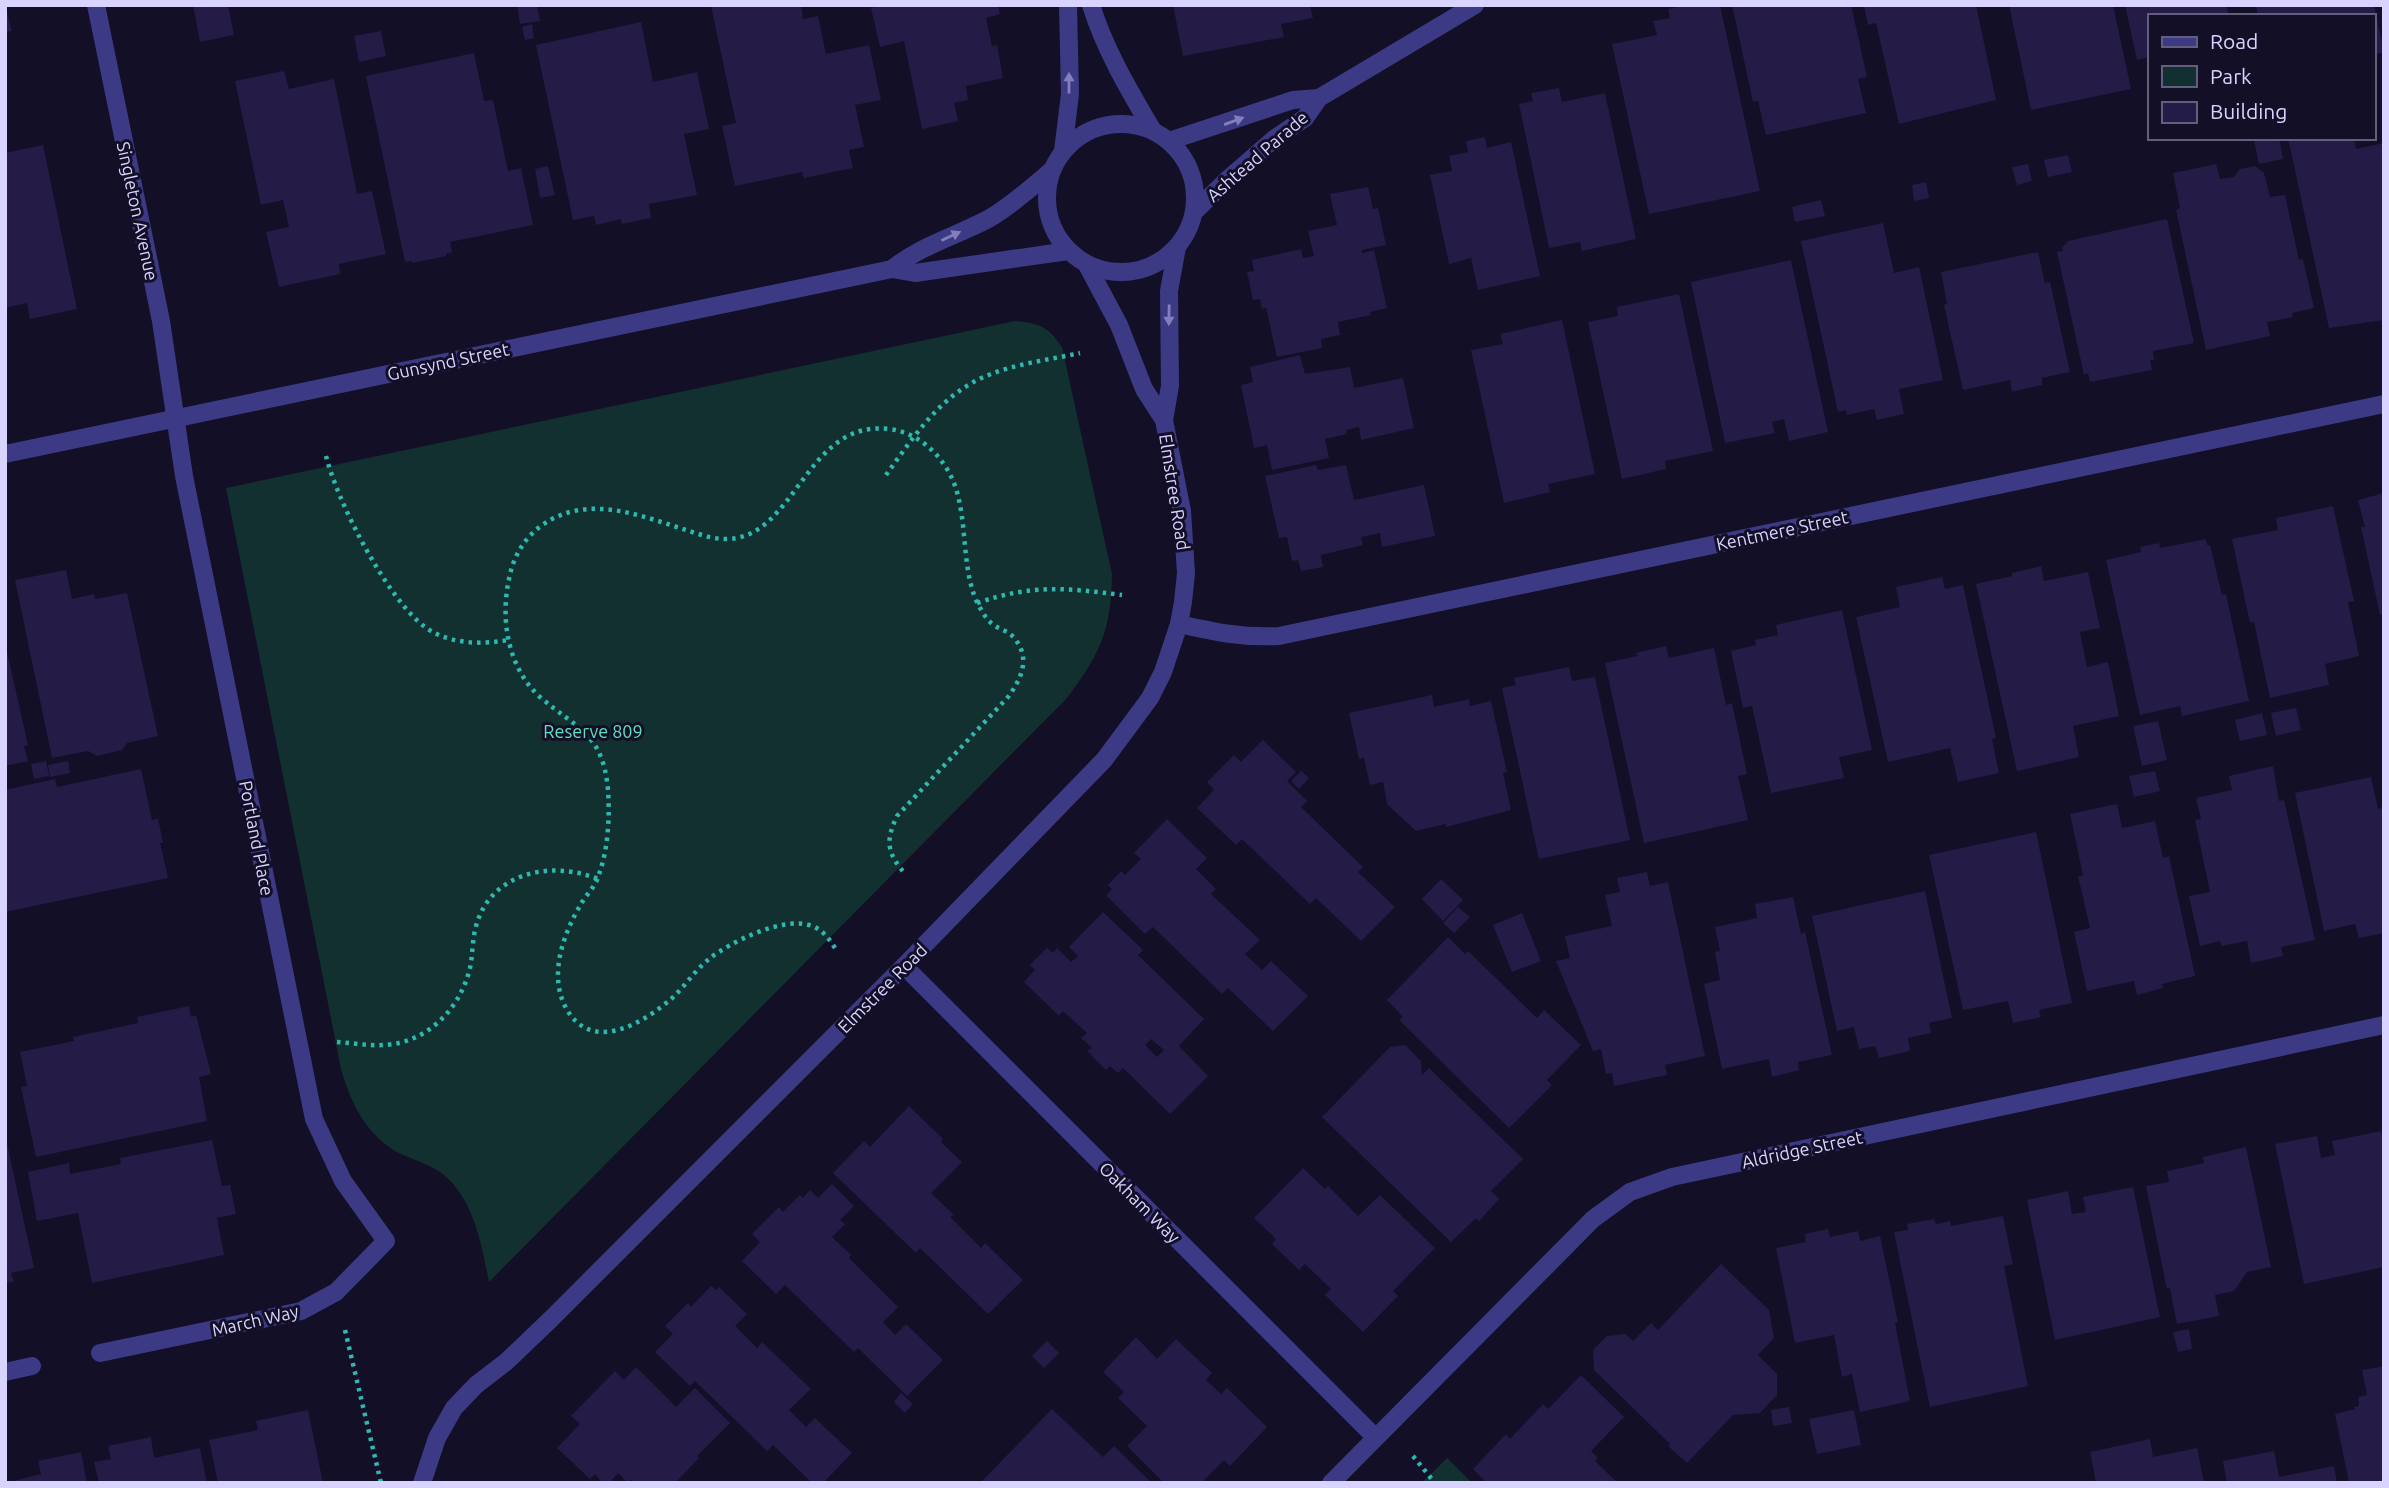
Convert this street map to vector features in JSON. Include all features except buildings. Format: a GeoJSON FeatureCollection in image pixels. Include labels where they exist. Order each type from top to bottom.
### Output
{"type":"FeatureCollection","features":[{"type":"Feature","properties":{"kind":"street","name":"Singleton Avenue"},"geometry":{"type":"LineString","coordinates":[[96,5],[161,321],[175,418]]}},
{"type":"Feature","properties":{"kind":"street"},"geometry":{"type":"LineString","coordinates":[[1063,151],[1070,94],[1068,5]]}},
{"type":"Feature","properties":{"kind":"street"},"geometry":{"type":"LineString","coordinates":[[1091,5],[1119,74],[1153,131]]}},
{"type":"Feature","properties":{"kind":"street","name":"Ashtead Parade"},"geometry":{"type":"LineString","coordinates":[[1194,212],[1273,139],[1305,118],[1319,98],[1475,5]]}},
{"type":"Feature","properties":{"kind":"street","name":"Ashtead Parade"},"geometry":{"type":"LineString","coordinates":[[1169,141],[1293,100],[1319,98]]}},
{"type":"Feature","properties":{"kind":"street"},"geometry":{"type":"LineString","coordinates":[[1114,124],[1134,125],[1153,131],[1169,141],[1182,156],[1191,173],[1195,192],[1194,212],[1188,230],[1177,247],[1162,260],[1125,273],[1087,265],[1069,251],[1055,234],[1047,213],[1046,191],[1051,170],[1063,151],[1094,128],[1114,124]]}},
{"type":"Feature","properties":{"kind":"street","name":"Gunsynd Street"},"geometry":{"type":"LineString","coordinates":[[892,269],[910,254],[989,218],[1020,197],[1051,170]]}},
{"type":"Feature","properties":{"kind":"street","name":"Elmstree Road"},"geometry":{"type":"LineString","coordinates":[[422,1483],[437,1438],[461,1400],[551,1319],[904,966],[1104,760],[1150,698],[1163,673],[1179,624],[1186,573],[1182,511],[1164,420],[1170,386],[1169,291],[1177,247]]}},
{"type":"Feature","properties":{"kind":"street","name":"Gunsynd Street"},"geometry":{"type":"LineString","coordinates":[[5,454],[892,269],[915,273],[1069,251]]}},
{"type":"Feature","properties":{"kind":"street","name":"Elmstree Road"},"geometry":{"type":"LineString","coordinates":[[1087,265],[1119,325],[1144,389],[1164,420]]}},
{"type":"Feature","properties":{"kind":"street","name":"Kentmere Street"},"geometry":{"type":"LineString","coordinates":[[1179,624],[1230,636],[1279,636],[2384,404]]}},
{"type":"Feature","properties":{"kind":"street","name":"Portland Place"},"geometry":{"type":"LineString","coordinates":[[175,418],[184,476],[314,1119],[343,1181],[386,1241]]}},
{"type":"Feature","properties":{"kind":"street","name":"Oakham Way"},"geometry":{"type":"LineString","coordinates":[[904,966],[1375,1437]]}},
{"type":"Feature","properties":{"kind":"street","name":"Aldridge Street"},"geometry":{"type":"LineString","coordinates":[[1331,1483],[1594,1219],[1630,1192],[1652,1183],[2384,1025]]}},
{"type":"Feature","properties":{"kind":"street","name":"March Way"},"geometry":{"type":"LineString","coordinates":[[100,1353],[301,1311],[336,1292],[386,1241]]}},
{"type":"Feature","properties":{"kind":"street"},"geometry":{"type":"LineString","coordinates":[[5,1372],[32,1366]]}},
{"type":"Feature","properties":{"kind":"path"},"geometry":{"type":"LineString","coordinates":[[886,475],[935,412],[971,383],[995,373],[1080,353]]}},
{"type":"Feature","properties":{"kind":"path"},"geometry":{"type":"LineString","coordinates":[[835,948],[824,933],[810,925],[796,923],[756,933],[731,944],[710,958],[672,999],[626,1028],[605,1033],[587,1029],[574,1020],[559,991],[560,952],[582,902],[598,879],[607,836],[609,807],[603,762],[591,740],[577,723],[527,684],[508,640],[507,594],[512,565],[533,531],[562,514],[598,508],[620,509],[707,537],[742,537],[762,527],[777,513],[800,481],[831,447],[848,436],[866,429],[882,428],[914,436],[936,455],[948,470],[955,488],[969,582],[977,603],[992,624],[1015,639],[1022,654],[1024,670],[1008,697],[897,816],[890,831],[889,847],[894,861],[906,875]]}},
{"type":"Feature","properties":{"kind":"path"},"geometry":{"type":"LineString","coordinates":[[326,456],[331,477],[344,506],[386,580],[410,614],[426,628],[459,641],[491,643],[508,640]]}},
{"type":"Feature","properties":{"kind":"path"},"geometry":{"type":"LineString","coordinates":[[977,603],[1004,594],[1042,588],[1122,596]]}},
{"type":"Feature","properties":{"kind":"path"},"geometry":{"type":"LineString","coordinates":[[298,1043],[318,1040],[388,1045],[422,1035],[455,1005],[470,967],[475,928],[482,909],[495,892],[511,880],[547,870],[575,872],[598,879]]}},
{"type":"Feature","properties":{"kind":"path"},"geometry":{"type":"LineString","coordinates":[[336,1292],[381,1483]]}},
{"type":"Feature","properties":{"kind":"green space","name":"Reserve 809"},"geometry":{"type":"Polygon","coordinates":[[[1015,321],[1043,327],[1062,347],[1112,574],[1106,626],[1096,654],[1067,698],[489,1282],[475,1224],[463,1197],[444,1175],[401,1154],[379,1138],[355,1107],[345,1082],[226,488],[1015,321]]]}},
{"type":"Feature","properties":{"kind":"green space"},"geometry":{"type":"Polygon","coordinates":[[[1447,1458],[1472,1483],[1422,1483],[1447,1458]]]}}]}
